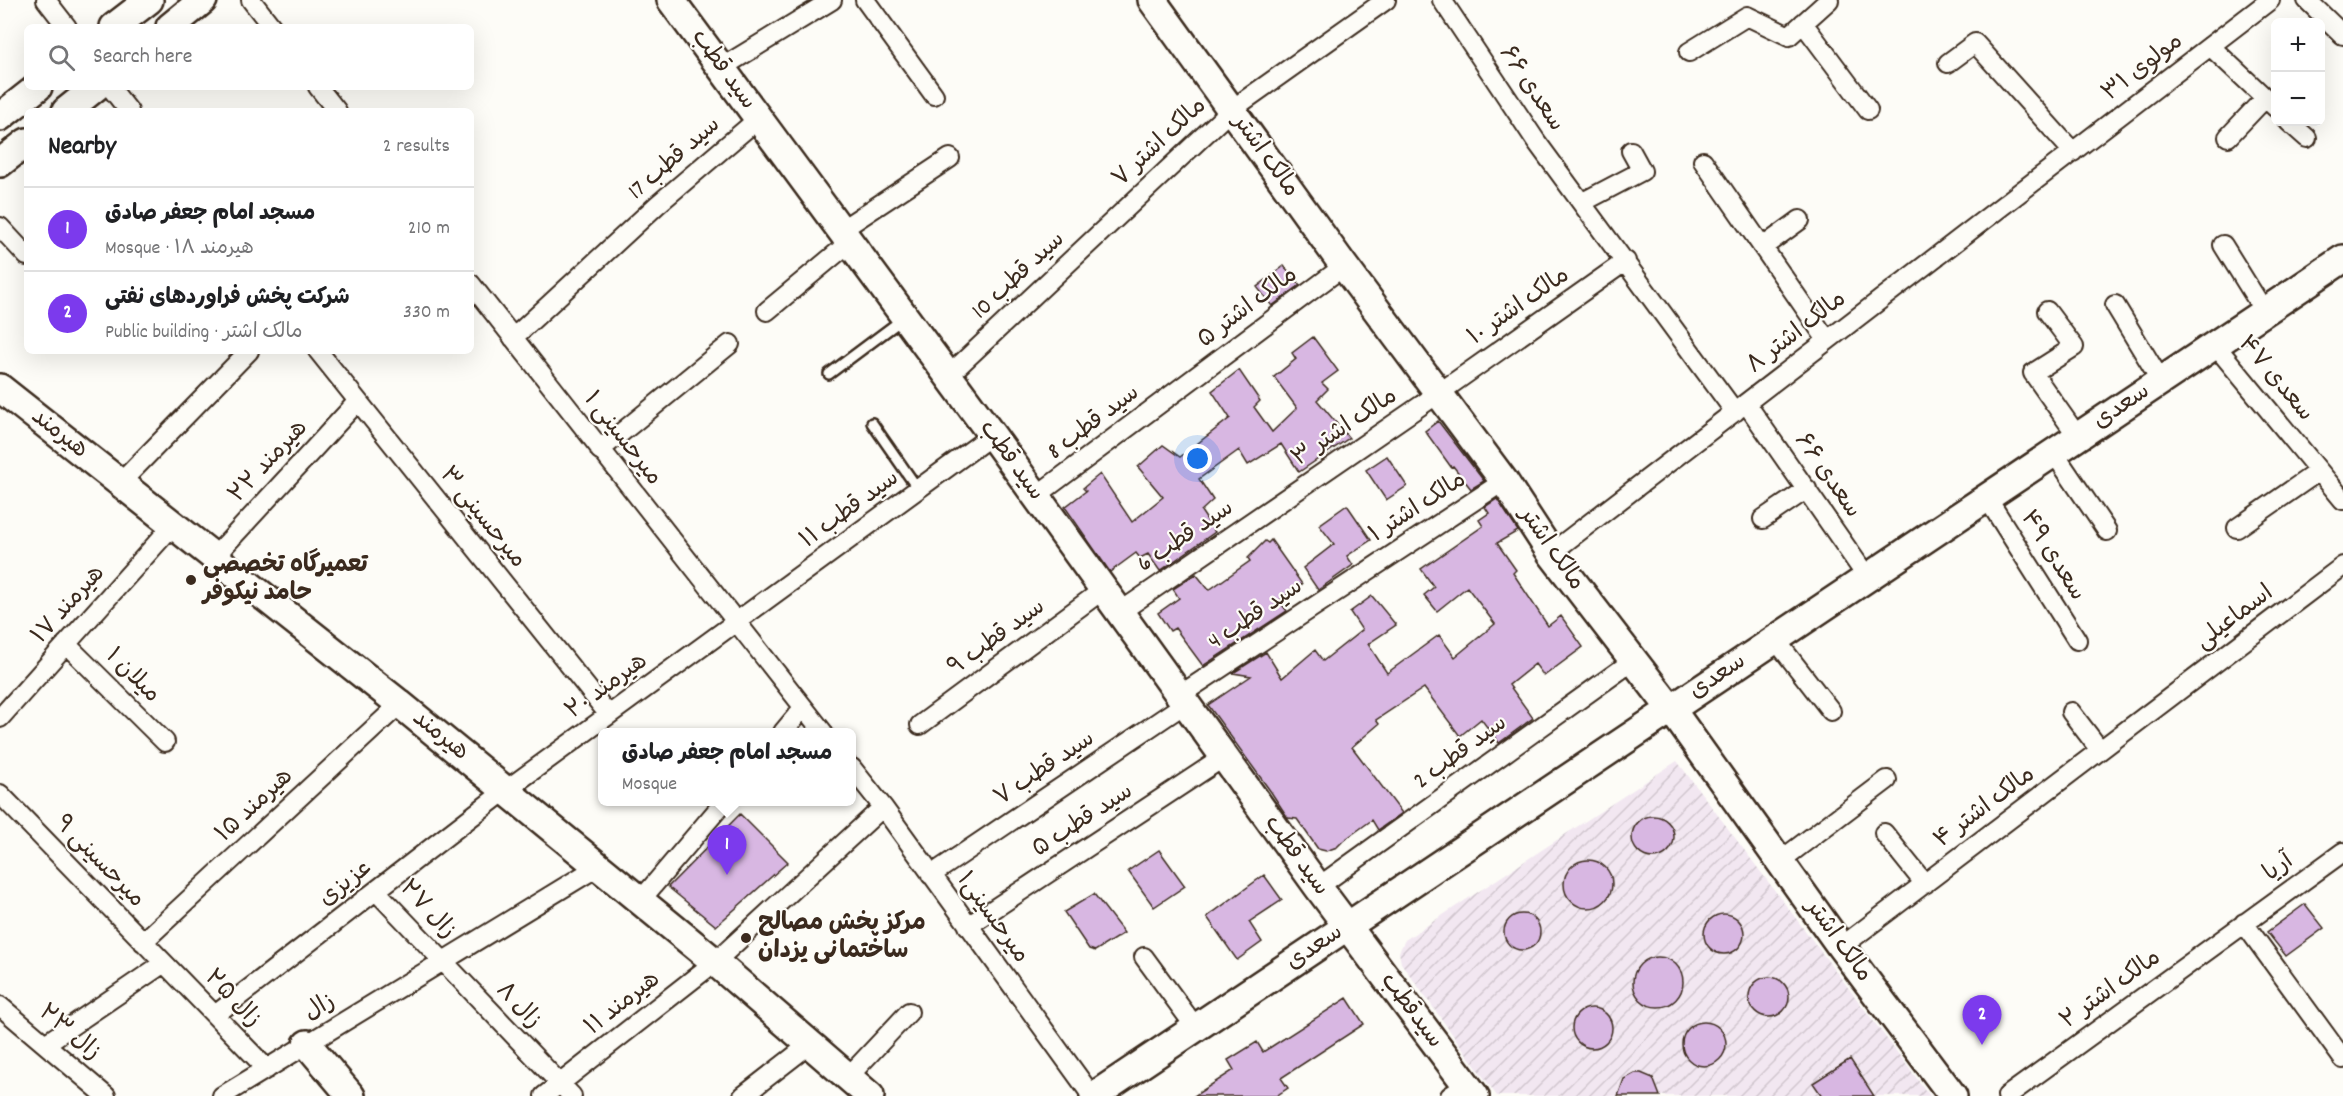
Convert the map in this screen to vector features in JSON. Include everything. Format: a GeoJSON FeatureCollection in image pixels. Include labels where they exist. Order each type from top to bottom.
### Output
{"type":"FeatureCollection","features":[{"type":"Feature","properties":{"kind":"main road"},"geometry":{"type":"LineString","coordinates":[[118,24],[149,0]]}},
{"type":"Feature","properties":{"kind":"main road"},"geometry":{"type":"LineString","coordinates":[[174,24],[203,0]]}},
{"type":"Feature","properties":{"kind":"main road","name":"سید قطب"},"geometry":{"type":"LineString","coordinates":[[671,0],[949,375],[1347,926]]}},
{"type":"Feature","properties":{"kind":"main road","name":"مالک اشتر"},"geometry":{"type":"LineString","coordinates":[[1152,0],[1344,266],[1504,481],[1551,553],[1671,709],[1841,947],[1953,1096]]}},
{"type":"Feature","properties":{"kind":"main road"},"geometry":{"type":"LineString","coordinates":[[0,117],[34,90]]}},
{"type":"Feature","properties":{"kind":"main road"},"geometry":{"type":"LineString","coordinates":[[70,108],[92,90]]}},
{"type":"Feature","properties":{"kind":"main road"},"geometry":{"type":"LineString","coordinates":[[0,163],[24,144]]}},
{"type":"Feature","properties":{"kind":"main road","name":"سعدی"},"geometry":{"type":"LineString","coordinates":[[1093,1096],[2343,259]]}},
{"type":"Feature","properties":{"kind":"main road","name":"هیرمند"},"geometry":{"type":"LineString","coordinates":[[0,388],[215,556],[506,790],[715,962],[870,1096]]}},
{"type":"Feature","properties":{"kind":"main road","name":"سیدقطب"},"geometry":{"type":"LineString","coordinates":[[1347,926],[1464,1092]]}},
{"type":"Feature","properties":{"kind":"main road"},"geometry":{"type":"LineString","coordinates":[[306,1044],[351,1096]]}},
{"type":"Feature","properties":{"kind":"street"},"geometry":{"type":"LineString","coordinates":[[46,0],[66,24]]}},
{"type":"Feature","properties":{"kind":"street"},"geometry":{"type":"LineString","coordinates":[[251,0],[270,24]]}},
{"type":"Feature","properties":{"kind":"street"},"geometry":{"type":"LineString","coordinates":[[721,68],[831,0]]}},
{"type":"Feature","properties":{"kind":"street"},"geometry":{"type":"LineString","coordinates":[[865,0],[934,95]]}},
{"type":"Feature","properties":{"kind":"street","name":"مالک اشتر ۷"},"geometry":{"type":"LineString","coordinates":[[1122,212],[1231,110],[1386,0]]}},
{"type":"Feature","properties":{"kind":"street","name":"سعدی ۶۶"},"geometry":{"type":"LineString","coordinates":[[1442,0],[1536,141],[1626,261],[1807,489],[1867,577]]}},
{"type":"Feature","properties":{"kind":"street"},"geometry":{"type":"LineString","coordinates":[[1689,52],[1747,16],[1789,36],[1829,0]]}},
{"type":"Feature","properties":{"kind":"street","name":"مولوی ۳۱"},"geometry":{"type":"LineString","coordinates":[[2073,152],[2270,0]]}},
{"type":"Feature","properties":{"kind":"street"},"geometry":{"type":"LineString","coordinates":[[2307,0],[2343,35]]}},
{"type":"Feature","properties":{"kind":"street"},"geometry":{"type":"LineString","coordinates":[[1803,22],[1868,111]]}},
{"type":"Feature","properties":{"kind":"street"},"geometry":{"type":"LineString","coordinates":[[1948,63],[1975,43],[2073,152]]}},
{"type":"Feature","properties":{"kind":"street"},"geometry":{"type":"LineString","coordinates":[[2210,46],[2270,103],[2228,136]]}},
{"type":"Feature","properties":{"kind":"street"},"geometry":{"type":"LineString","coordinates":[[112,90],[127,108]]}},
{"type":"Feature","properties":{"kind":"street"},"geometry":{"type":"LineString","coordinates":[[320,90],[335,108]]}},
{"type":"Feature","properties":{"kind":"street","name":"سید قطب 17"},"geometry":{"type":"LineString","coordinates":[[513,338],[624,236],[759,118]]}},
{"type":"Feature","properties":{"kind":"street"},"geometry":{"type":"LineString","coordinates":[[2294,126],[2307,138]]}},
{"type":"Feature","properties":{"kind":"street"},"geometry":{"type":"LineString","coordinates":[[1583,202],[1642,171],[1631,151]]}},
{"type":"Feature","properties":{"kind":"street","name":"مالک اشتر ۸"},"geometry":{"type":"LineString","coordinates":[[1551,553],[2073,152]]}},
{"type":"Feature","properties":{"kind":"street"},"geometry":{"type":"LineString","coordinates":[[767,311],[845,236],[950,158]]}},
{"type":"Feature","properties":{"kind":"street"},"geometry":{"type":"LineString","coordinates":[[1702,161],[1827,340]]}},
{"type":"Feature","properties":{"kind":"street","name":"سید قطب 10"},"geometry":{"type":"LineString","coordinates":[[949,375],[1122,212]]}},
{"type":"Feature","properties":{"kind":"street"},"geometry":{"type":"LineString","coordinates":[[1763,247],[1800,220]]}},
{"type":"Feature","properties":{"kind":"street"},"geometry":{"type":"LineString","coordinates":[[0,227],[24,253]]}},
{"type":"Feature","properties":{"kind":"street"},"geometry":{"type":"LineString","coordinates":[[2223,244],[2264,311]]}},
{"type":"Feature","properties":{"kind":"street","name":"مالک اشتر ۱۰"},"geometry":{"type":"LineString","coordinates":[[1439,393],[1626,261]]}},
{"type":"Feature","properties":{"kind":"street","name":"مالک اشتر ۵"},"geometry":{"type":"LineString","coordinates":[[1180,388],[1344,266]]}},
{"type":"Feature","properties":{"kind":"street","name":"میرحسینی ۱"},"geometry":{"type":"LineString","coordinates":[[474,288],[736,623]]}},
{"type":"Feature","properties":{"kind":"street"},"geometry":{"type":"LineString","coordinates":[[2115,305],[2161,381]]}},
{"type":"Feature","properties":{"kind":"street"},"geometry":{"type":"LineString","coordinates":[[2047,311],[2074,346],[2034,373],[2078,437]]}},
{"type":"Feature","properties":{"kind":"street"},"geometry":{"type":"LineString","coordinates":[[600,450],[730,344]]}},
{"type":"Feature","properties":{"kind":"street","name":"سعدی ۴۷"},"geometry":{"type":"LineString","coordinates":[[2215,345],[2343,500]]}},
{"type":"Feature","properties":{"kind":"street"},"geometry":{"type":"LineString","coordinates":[[121,482],[246,354]]}},
{"type":"Feature","properties":{"kind":"street","name":"میرحسینی ۳"},"geometry":{"type":"LineString","coordinates":[[320,354],[609,715]]}},
{"type":"Feature","properties":{"kind":"street","name":"سید قطب 8"},"geometry":{"type":"LineString","coordinates":[[1036,495],[1180,388]]}},
{"type":"Feature","properties":{"kind":"street","name":"مالک اشتر ۳"},"geometry":{"type":"LineString","coordinates":[[1279,502],[1439,393]]}},
{"type":"Feature","properties":{"kind":"street","name":"هیرمند ۲۲"},"geometry":{"type":"LineString","coordinates":[[215,556],[358,401]]}},
{"type":"Feature","properties":{"kind":"street","name":"سید قطب ۱۱"},"geometry":{"type":"LineString","coordinates":[[736,623],[992,435]]}},
{"type":"Feature","properties":{"kind":"street"},"geometry":{"type":"LineString","coordinates":[[2054,453],[2107,531]]}},
{"type":"Feature","properties":{"kind":"street"},"geometry":{"type":"LineString","coordinates":[[2237,528],[2319,471]]}},
{"type":"Feature","properties":{"kind":"street","name":"مالک اشتر ۱"},"geometry":{"type":"LineString","coordinates":[[1359,575],[1504,481]]}},
{"type":"Feature","properties":{"kind":"street"},"geometry":{"type":"LineString","coordinates":[[1763,519],[1807,489]]}},
{"type":"Feature","properties":{"kind":"street","name":"سعدی ۴۹"},"geometry":{"type":"LineString","coordinates":[[1987,498],[2077,640]]}},
{"type":"Feature","properties":{"kind":"street","name":"سید قطب 6"},"geometry":{"type":"LineString","coordinates":[[1120,612],[1279,502]]}},
{"type":"Feature","properties":{"kind":"street","name":"هیرمند ۱۷"},"geometry":{"type":"LineString","coordinates":[[0,718],[174,524]]}},
{"type":"Feature","properties":{"kind":"street","name":"اسماعیلی"},"geometry":{"type":"LineString","coordinates":[[2157,708],[2343,567]]}},
{"type":"Feature","properties":{"kind":"street","name":"سید قطب 4"},"geometry":{"type":"LineString","coordinates":[[1183,699],[1359,575]]}},
{"type":"Feature","properties":{"kind":"street","name":"سید قطب ۹"},"geometry":{"type":"LineString","coordinates":[[920,725],[1104,589]]}},
{"type":"Feature","properties":{"kind":"street"},"geometry":{"type":"LineString","coordinates":[[736,623],[820,728]]}},
{"type":"Feature","properties":{"kind":"street","name":"هیرمند ۲۰"},"geometry":{"type":"LineString","coordinates":[[506,790],[736,623]]}},
{"type":"Feature","properties":{"kind":"street"},"geometry":{"type":"LineString","coordinates":[[1775,639],[1831,711]]}},
{"type":"Feature","properties":{"kind":"street","name":"میلان ۱"},"geometry":{"type":"LineString","coordinates":[[66,645],[165,742]]}},
{"type":"Feature","properties":{"kind":"street","name":"سید قطب 2"},"geometry":{"type":"LineString","coordinates":[[1318,886],[1634,660]]}},
{"type":"Feature","properties":{"kind":"street","name":"سید قطب ۷"},"geometry":{"type":"LineString","coordinates":[[931,876],[1183,699]]}},
{"type":"Feature","properties":{"kind":"street","name":"هیرمند ۱۵"},"geometry":{"type":"LineString","coordinates":[[143,942],[400,704]]}},
{"type":"Feature","properties":{"kind":"street"},"geometry":{"type":"LineString","coordinates":[[786,728],[803,708]]}},
{"type":"Feature","properties":{"kind":"street","name":"مالک اشتر ۴"},"geometry":{"type":"LineString","coordinates":[[1841,947],[2157,708]]}},
{"type":"Feature","properties":{"kind":"street"},"geometry":{"type":"LineString","coordinates":[[2071,712],[2100,750]]}},
{"type":"Feature","properties":{"kind":"street","name":"سید قطب ۵"},"geometry":{"type":"LineString","coordinates":[[968,926],[1224,757]]}},
{"type":"Feature","properties":{"kind":"street","name":"میرحسینی۱"},"geometry":{"type":"LineString","coordinates":[[856,773],[1093,1096]]}},
{"type":"Feature","properties":{"kind":"street"},"geometry":{"type":"LineString","coordinates":[[1780,861],[1887,780]]}},
{"type":"Feature","properties":{"kind":"street","name":"عزیزی"},"geometry":{"type":"LineString","coordinates":[[215,1015],[506,790]]}},
{"type":"Feature","properties":{"kind":"street","name":"میرحسینی ۹"},"geometry":{"type":"LineString","coordinates":[[0,794],[164,963]]}},
{"type":"Feature","properties":{"kind":"street"},"geometry":{"type":"LineString","coordinates":[[640,901],[720,806]]}},
{"type":"Feature","properties":{"kind":"street","name":"هیرمند ۱۱"},"geometry":{"type":"LineString","coordinates":[[544,1096],[566,1090],[715,962],[883,807]]}},
{"type":"Feature","properties":{"kind":"street"},"geometry":{"type":"LineString","coordinates":[[1884,833],[1924,884]]}},
{"type":"Feature","properties":{"kind":"street","name":"آریا"},"geometry":{"type":"LineString","coordinates":[[2244,923],[2343,852]]}},
{"type":"Feature","properties":{"kind":"street","name":"زال"},"geometry":{"type":"LineString","coordinates":[[222,1096],[599,866]]}},
{"type":"Feature","properties":{"kind":"street","name":"زال ۲۷"},"geometry":{"type":"LineString","coordinates":[[376,891],[442,962]]}},
{"type":"Feature","properties":{"kind":"street"},"geometry":{"type":"LineString","coordinates":[[2244,923],[2343,1059]]}},
{"type":"Feature","properties":{"kind":"street","name":"مالک اشتر ۲"},"geometry":{"type":"LineString","coordinates":[[2007,1096],[2244,923]]}},
{"type":"Feature","properties":{"kind":"street"},"geometry":{"type":"LineString","coordinates":[[1144,957],[1196,1028]]}},
{"type":"Feature","properties":{"kind":"street","name":"زال ۸"},"geometry":{"type":"LineString","coordinates":[[442,962],[566,1090]]}},
{"type":"Feature","properties":{"kind":"street"},"geometry":{"type":"LineString","coordinates":[[45,1044],[164,963]]}},
{"type":"Feature","properties":{"kind":"street","name":"زال ۲۵"},"geometry":{"type":"LineString","coordinates":[[164,963],[267,1069]]}},
{"type":"Feature","properties":{"kind":"street","name":"زال ۲۳"},"geometry":{"type":"LineString","coordinates":[[0,1006],[106,1096]]}},
{"type":"Feature","properties":{"kind":"street"},"geometry":{"type":"LineString","coordinates":[[848,1077],[909,1012]]}},
{"type":"Feature","properties":{"kind":"street"},"geometry":{"type":"LineString","coordinates":[[743,1096],[810,1044]]}},
{"type":"Feature","properties":{"kind":"lane"},"geometry":{"type":"LineString","coordinates":[[829,374],[906,317]]}},
{"type":"Feature","properties":{"kind":"lane"},"geometry":{"type":"LineString","coordinates":[[872,423],[918,489]]}},
{"type":"Feature","properties":{"kind":"shaded area"},"geometry":{"type":"Polygon","coordinates":[[[1677,761],[1930,1096],[1497,1096],[1401,963],[1399,952],[1405,940],[1677,761]]]}},
{"type":"Feature","properties":{"kind":"building"},"geometry":{"type":"Polygon","coordinates":[[[1284,266],[1300,285],[1272,306],[1257,287],[1284,266]]]}},
{"type":"Feature","properties":{"kind":"building"},"geometry":{"type":"Polygon","coordinates":[[[1313,337],[1338,371],[1322,383],[1328,389],[1317,400],[1349,438],[1299,472],[1281,444],[1248,465],[1239,450],[1199,479],[1213,500],[1201,511],[1215,532],[1160,571],[1148,554],[1140,558],[1136,553],[1110,572],[1065,507],[1086,491],[1083,488],[1100,474],[1132,522],[1163,497],[1138,467],[1163,445],[1180,457],[1230,418],[1212,391],[1239,370],[1260,401],[1254,407],[1272,432],[1297,408],[1274,377],[1296,359],[1292,353],[1313,337]]]}},
{"type":"Feature","properties":{"kind":"building"},"geometry":{"type":"Polygon","coordinates":[[[1438,421],[1484,481],[1471,489],[1453,466],[1451,467],[1425,431],[1438,421]]]}},
{"type":"Feature","properties":{"kind":"building"},"geometry":{"type":"Polygon","coordinates":[[[1387,456],[1407,486],[1386,500],[1366,470],[1387,456]]]}},
{"type":"Feature","properties":{"kind":"building"},"geometry":{"type":"Polygon","coordinates":[[[1497,499],[1518,531],[1497,543],[1516,570],[1513,573],[1548,626],[1561,616],[1583,647],[1544,676],[1535,664],[1509,685],[1533,718],[1499,743],[1481,719],[1460,736],[1424,688],[1376,720],[1379,724],[1352,747],[1402,813],[1378,830],[1372,820],[1337,847],[1326,851],[1318,849],[1297,819],[1288,818],[1208,705],[1251,676],[1233,673],[1266,652],[1282,678],[1315,650],[1323,661],[1362,630],[1350,612],[1372,596],[1396,625],[1368,644],[1387,673],[1439,635],[1455,657],[1495,624],[1467,587],[1437,611],[1424,595],[1434,587],[1421,569],[1483,526],[1479,520],[1489,513],[1485,507],[1497,499]]]}},
{"type":"Feature","properties":{"kind":"building"},"geometry":{"type":"Polygon","coordinates":[[[1347,505],[1371,540],[1347,556],[1353,565],[1318,590],[1303,568],[1334,544],[1319,525],[1347,505]]]}},
{"type":"Feature","properties":{"kind":"building"},"geometry":{"type":"Polygon","coordinates":[[[1271,540],[1302,584],[1279,601],[1287,611],[1203,666],[1175,628],[1170,631],[1158,613],[1179,598],[1173,589],[1196,574],[1209,590],[1250,561],[1248,558],[1265,541],[1268,543],[1271,540]]]}},
{"type":"Feature","properties":{"kind":"building"},"geometry":{"type":"Polygon","coordinates":[[[740,814],[788,862],[716,926],[668,887],[740,814]]]}},
{"type":"Feature","properties":{"kind":"building"},"geometry":{"type":"Polygon","coordinates":[[[1653,816],[1668,822],[1674,837],[1668,852],[1653,858],[1638,852],[1632,837],[1638,822],[1653,816]]]}},
{"type":"Feature","properties":{"kind":"building"},"geometry":{"type":"Polygon","coordinates":[[[1159,850],[1185,886],[1154,907],[1128,871],[1159,850]]]}},
{"type":"Feature","properties":{"kind":"building"},"geometry":{"type":"Polygon","coordinates":[[[1588,860],[1605,867],[1612,884],[1605,901],[1588,908],[1571,901],[1564,884],[1571,867],[1588,860]]]}},
{"type":"Feature","properties":{"kind":"building"},"geometry":{"type":"Polygon","coordinates":[[[1264,875],[1282,900],[1249,922],[1262,942],[1237,960],[1207,917],[1264,875]]]}},
{"type":"Feature","properties":{"kind":"building"},"geometry":{"type":"Polygon","coordinates":[[[1094,894],[1124,933],[1095,951],[1089,949],[1064,912],[1094,894]]]}},
{"type":"Feature","properties":{"kind":"building"},"geometry":{"type":"Polygon","coordinates":[[[2305,904],[2324,928],[2286,956],[2267,932],[2305,904]]]}},
{"type":"Feature","properties":{"kind":"building"},"geometry":{"type":"Polygon","coordinates":[[[1522,914],[1534,920],[1540,932],[1534,944],[1522,950],[1510,944],[1504,932],[1510,920],[1522,914]]]}},
{"type":"Feature","properties":{"kind":"building"},"geometry":{"type":"Polygon","coordinates":[[[1724,914],[1732,915],[1738,920],[1743,926],[1743,942],[1738,948],[1732,953],[1724,954],[1716,953],[1710,948],[1705,942],[1704,934],[1705,926],[1710,920],[1716,915],[1724,914]]]}},
{"type":"Feature","properties":{"kind":"building"},"geometry":{"type":"Polygon","coordinates":[[[1658,957],[1676,964],[1683,982],[1676,1000],[1658,1007],[1640,1000],[1633,982],[1640,964],[1658,957]]]}},
{"type":"Feature","properties":{"kind":"building"},"geometry":{"type":"Polygon","coordinates":[[[1769,977],[1783,983],[1789,997],[1783,1011],[1769,1017],[1755,1011],[1749,997],[1755,983],[1769,977]]]}},
{"type":"Feature","properties":{"kind":"building"},"geometry":{"type":"Polygon","coordinates":[[[1347,998],[1364,1024],[1281,1078],[1288,1088],[1276,1096],[1194,1096],[1234,1070],[1228,1060],[1257,1042],[1263,1052],[1347,998]]]}},
{"type":"Feature","properties":{"kind":"building"},"geometry":{"type":"Polygon","coordinates":[[[1592,1008],[1600,1009],[1606,1014],[1611,1020],[1611,1036],[1606,1042],[1600,1047],[1592,1048],[1584,1047],[1578,1042],[1573,1036],[1572,1028],[1573,1020],[1578,1014],[1584,1009],[1592,1008]]]}},
{"type":"Feature","properties":{"kind":"building"},"geometry":{"type":"Polygon","coordinates":[[[1704,1022],[1719,1029],[1726,1044],[1719,1059],[1704,1066],[1689,1059],[1682,1044],[1689,1029],[1704,1022]]]}},
{"type":"Feature","properties":{"kind":"building"},"geometry":{"type":"Polygon","coordinates":[[[1850,1059],[1874,1096],[1822,1096],[1813,1083],[1850,1059]]]}},
{"type":"Feature","properties":{"kind":"building"},"geometry":{"type":"Polygon","coordinates":[[[1635,1073],[1653,1078],[1660,1096],[1618,1096],[1624,1079],[1635,1073]]]}},
{"type":"Feature","properties":{"kind":"place","name":"تعمیرگاه تخصصی حامد نیکوفر"},"geometry":{"type":"Point","coordinates":[191,580]}},
{"type":"Feature","properties":{"kind":"place","name":"مسجد امام جعفر صادق"},"geometry":{"type":"Point","coordinates":[727,875]}},
{"type":"Feature","properties":{"kind":"place","name":"مرکز پخش مصالح ساختمانی یزدان"},"geometry":{"type":"Point","coordinates":[746,938]}},
{"type":"Feature","properties":{"kind":"place","name":"شرکت پخش فراوردهای نفتی"},"geometry":{"type":"Point","coordinates":[1982,1045]}}]}
